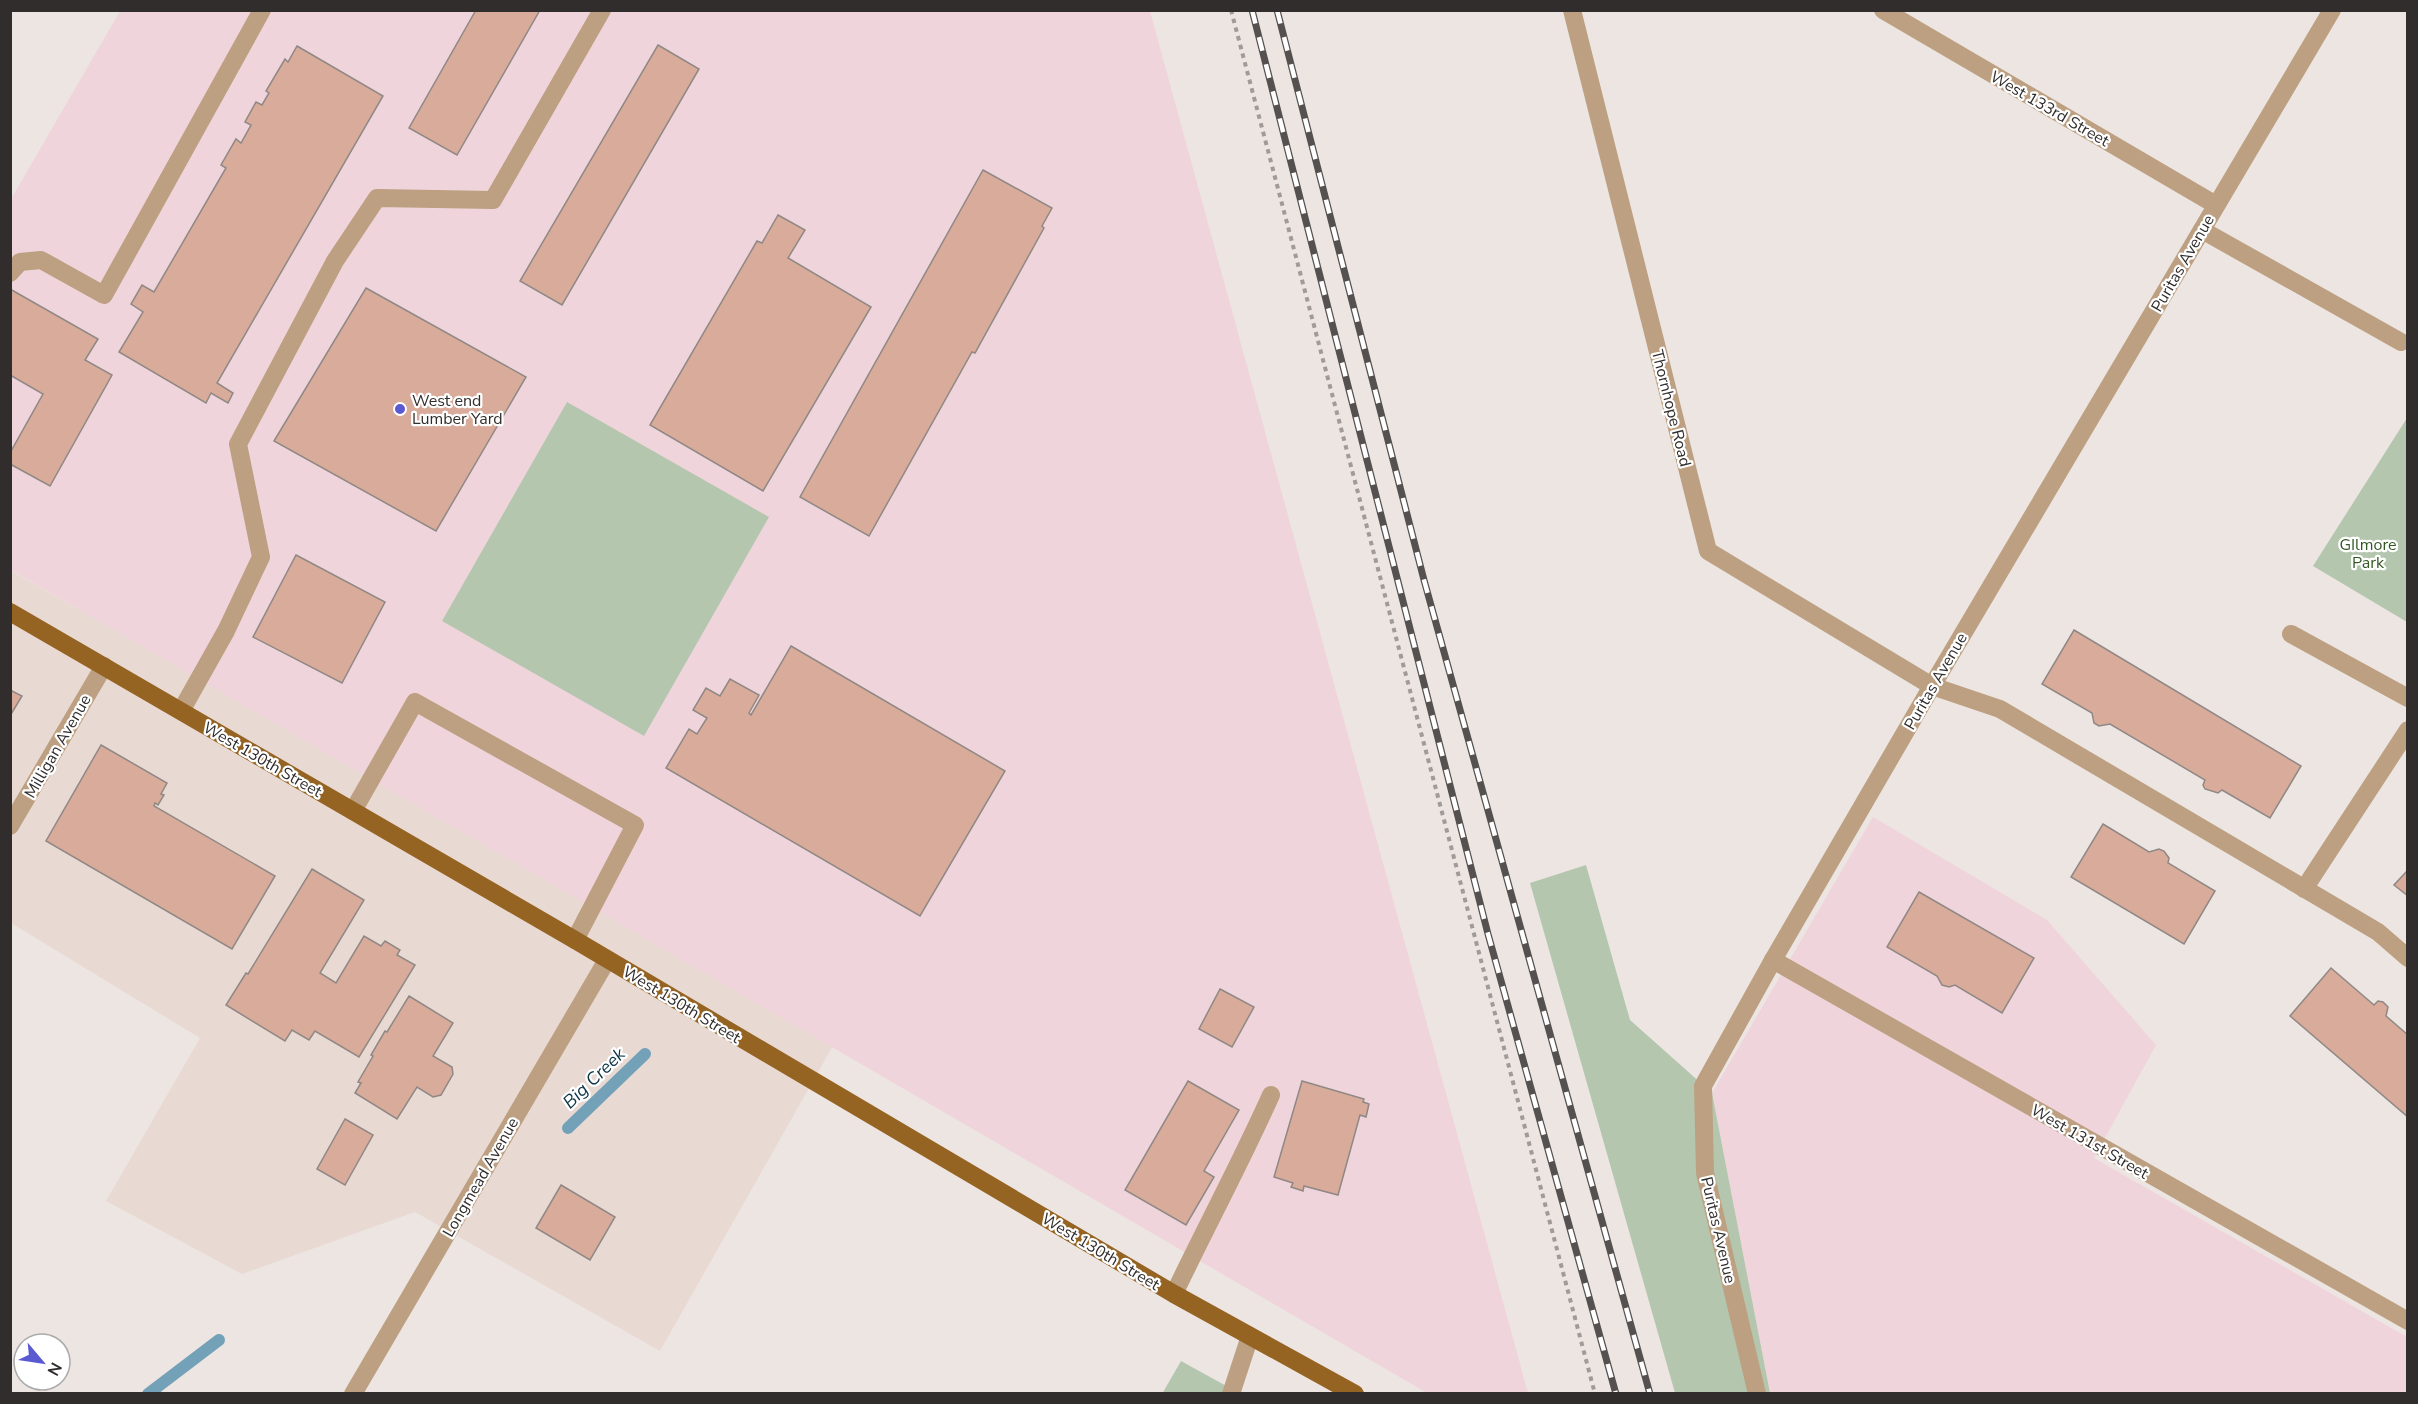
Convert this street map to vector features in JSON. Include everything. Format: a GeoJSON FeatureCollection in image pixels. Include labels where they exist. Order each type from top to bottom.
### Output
{"type":"FeatureCollection","features":[{"type":"Feature","properties":{"kind":"main road","name":"West 130th Street"},"geometry":{"type":"LineString","coordinates":[[10,612],[574,940],[1174,1294],[1355,1394]]}},
{"type":"Feature","properties":{"kind":"street"},"geometry":{"type":"LineString","coordinates":[[10,273],[20,262],[41,260],[104,295],[262,10]]}},
{"type":"Feature","properties":{"kind":"street"},"geometry":{"type":"LineString","coordinates":[[181,711],[226,631],[261,557],[238,444],[335,261],[377,198],[493,200],[602,10]]}},
{"type":"Feature","properties":{"kind":"street","name":"Thornhope Road"},"geometry":{"type":"LineString","coordinates":[[1572,10],[1707,552],[1932,686],[2000,709],[2378,933],[2408,958]]}},
{"type":"Feature","properties":{"kind":"street","name":"West 133rd Street"},"geometry":{"type":"LineString","coordinates":[[1883,10],[2216,205]]}},
{"type":"Feature","properties":{"kind":"street","name":"Puritas Avenue"},"geometry":{"type":"LineString","coordinates":[[1757,1394],[1705,1173],[1703,1086],[1773,960],[1932,686],[2332,10]]}},
{"type":"Feature","properties":{"kind":"street"},"geometry":{"type":"LineString","coordinates":[[2202,230],[2401,342]]}},
{"type":"Feature","properties":{"kind":"street"},"geometry":{"type":"LineString","coordinates":[[2291,634],[2408,698]]}},
{"type":"Feature","properties":{"kind":"street","name":"Milligan Avenue"},"geometry":{"type":"LineString","coordinates":[[10,826],[104,666]]}},
{"type":"Feature","properties":{"kind":"street"},"geometry":{"type":"LineString","coordinates":[[353,811],[415,702],[635,825],[574,940]]}},
{"type":"Feature","properties":{"kind":"street"},"geometry":{"type":"LineString","coordinates":[[2304,889],[2408,730]]}},
{"type":"Feature","properties":{"kind":"street","name":"Longmead Avenue"},"geometry":{"type":"LineString","coordinates":[[353,1394],[607,960]]}},
{"type":"Feature","properties":{"kind":"street","name":"West 131st Street"},"geometry":{"type":"LineString","coordinates":[[1773,960],[2408,1321]]}},
{"type":"Feature","properties":{"kind":"street"},"geometry":{"type":"LineString","coordinates":[[1174,1294],[1203,1231],[1246,1152],[1271,1095]]}},
{"type":"Feature","properties":{"kind":"street"},"geometry":{"type":"LineString","coordinates":[[1231,1394],[1250,1336]]}},
{"type":"Feature","properties":{"kind":"path"},"geometry":{"type":"LineString","coordinates":[[1231,10],[1595,1394]]}},
{"type":"Feature","properties":{"kind":"shaded area"},"geometry":{"type":"Polygon","coordinates":[[[120,11],[1150,11],[1528,1393],[1427,1393],[11,570],[11,199],[120,11]]]}},
{"type":"Feature","properties":{"kind":"shaded area"},"geometry":{"type":"Polygon","coordinates":[[[10,570],[834,1044],[660,1351],[415,1212],[242,1274],[106,1201],[200,1038],[11,923],[10,570]]]}},
{"type":"Feature","properties":{"kind":"shaded area"},"geometry":{"type":"Polygon","coordinates":[[[1873,817],[2047,920],[2156,1045],[2094,1158],[2407,1337],[2407,1393],[1770,1393],[1712,1093],[1873,817]]]}},
{"type":"Feature","properties":{"kind":"green space"},"geometry":{"type":"Polygon","coordinates":[[[567,402],[769,517],[644,736],[442,621],[567,402]]]}},
{"type":"Feature","properties":{"kind":"green space","name":"GIlmore Park"},"geometry":{"type":"Polygon","coordinates":[[[2407,418],[2407,622],[2313,566],[2407,418]]]}},
{"type":"Feature","properties":{"kind":"green space"},"geometry":{"type":"Polygon","coordinates":[[[1586,865],[1630,1020],[1712,1093],[1770,1393],[1675,1393],[1530,883],[1586,865]]]}},
{"type":"Feature","properties":{"kind":"green space"},"geometry":{"type":"Polygon","coordinates":[[[1181,1361],[1239,1393],[1162,1394],[1181,1361]]]}},
{"type":"Feature","properties":{"kind":"building"},"geometry":{"type":"Polygon","coordinates":[[[476,10],[540,10],[457,155],[409,128],[476,10]]]}},
{"type":"Feature","properties":{"kind":"building"},"geometry":{"type":"Polygon","coordinates":[[[658,45],[699,69],[562,305],[520,281],[658,45]]]}},
{"type":"Feature","properties":{"kind":"building"},"geometry":{"type":"Polygon","coordinates":[[[297,46],[383,96],[217,383],[233,393],[228,403],[211,393],[206,403],[119,352],[143,312],[131,304],[142,285],[154,292],[226,168],[221,165],[236,139],[241,143],[251,125],[245,122],[256,102],[262,105],[269,93],[266,91],[285,59],[288,62],[297,46]]]}},
{"type":"Feature","properties":{"kind":"building"},"geometry":{"type":"Polygon","coordinates":[[[983,170],[1052,208],[1042,226],[1044,228],[975,353],[972,352],[869,536],[800,497],[983,170]]]}},
{"type":"Feature","properties":{"kind":"building"},"geometry":{"type":"Polygon","coordinates":[[[778,215],[805,230],[788,258],[871,307],[763,491],[650,425],[757,241],[762,243],[778,215]]]}},
{"type":"Feature","properties":{"kind":"building","name":"West end Lumber Yard"},"geometry":{"type":"Polygon","coordinates":[[[366,288],[526,377],[436,531],[274,441],[366,288]]]}},
{"type":"Feature","properties":{"kind":"building"},"geometry":{"type":"Polygon","coordinates":[[[10,289],[98,339],[85,360],[112,375],[50,486],[10,464],[10,453],[43,394],[10,375],[10,289]]]}},
{"type":"Feature","properties":{"kind":"building"},"geometry":{"type":"Polygon","coordinates":[[[296,555],[385,602],[342,683],[253,637],[296,555]]]}},
{"type":"Feature","properties":{"kind":"building"},"geometry":{"type":"Polygon","coordinates":[[[2074,630],[2301,766],[2270,818],[2222,790],[2218,793],[2205,789],[2203,785],[2205,780],[2110,724],[2099,726],[2094,723],[2092,713],[2042,684],[2074,630]]]}},
{"type":"Feature","properties":{"kind":"building"},"geometry":{"type":"Polygon","coordinates":[[[791,646],[1005,771],[920,916],[666,768],[689,729],[697,734],[707,718],[693,710],[706,688],[720,696],[730,679],[759,695],[749,713],[751,715],[791,646]]]}},
{"type":"Feature","properties":{"kind":"building"},"geometry":{"type":"Polygon","coordinates":[[[10,690],[22,696],[10,716],[10,690]]]}},
{"type":"Feature","properties":{"kind":"building"},"geometry":{"type":"Polygon","coordinates":[[[101,745],[167,783],[161,794],[164,795],[158,805],[155,803],[154,806],[275,876],[232,949],[46,841],[101,745]]]}},
{"type":"Feature","properties":{"kind":"building"},"geometry":{"type":"Polygon","coordinates":[[[2103,824],[2149,852],[2159,849],[2164,851],[2169,858],[2168,863],[2215,891],[2184,944],[2071,877],[2103,824]]]}},
{"type":"Feature","properties":{"kind":"building"},"geometry":{"type":"Polygon","coordinates":[[[312,869],[364,900],[320,973],[336,983],[364,936],[381,946],[385,941],[400,950],[397,955],[415,965],[359,1057],[315,1031],[309,1040],[292,1030],[285,1041],[226,1005],[246,973],[248,974],[312,869]]]}},
{"type":"Feature","properties":{"kind":"building"},"geometry":{"type":"Polygon","coordinates":[[[2408,870],[2408,896],[2394,885],[2408,870]]]}},
{"type":"Feature","properties":{"kind":"building"},"geometry":{"type":"Polygon","coordinates":[[[1919,892],[2034,958],[2002,1013],[1955,985],[1949,987],[1942,985],[1937,976],[1887,947],[1919,892]]]}},
{"type":"Feature","properties":{"kind":"building"},"geometry":{"type":"Polygon","coordinates":[[[2331,968],[2374,1005],[2378,1001],[2383,1002],[2388,1007],[2386,1016],[2408,1035],[2408,1117],[2290,1016],[2331,968]]]}},
{"type":"Feature","properties":{"kind":"building"},"geometry":{"type":"Polygon","coordinates":[[[1220,989],[1254,1007],[1232,1047],[1199,1029],[1220,989]]]}},
{"type":"Feature","properties":{"kind":"building"},"geometry":{"type":"Polygon","coordinates":[[[409,996],[453,1023],[433,1056],[452,1067],[453,1074],[441,1095],[433,1097],[417,1087],[397,1119],[355,1093],[361,1083],[358,1082],[373,1056],[371,1055],[409,996]]]}},
{"type":"Feature","properties":{"kind":"building"},"geometry":{"type":"Polygon","coordinates":[[[1188,1081],[1239,1110],[1204,1171],[1214,1177],[1186,1225],[1125,1190],[1188,1081]]]}},
{"type":"Feature","properties":{"kind":"building"},"geometry":{"type":"Polygon","coordinates":[[[1302,1081],[1364,1099],[1363,1102],[1369,1104],[1366,1117],[1360,1115],[1338,1195],[1304,1186],[1303,1191],[1291,1187],[1293,1183],[1274,1177],[1302,1081]]]}},
{"type":"Feature","properties":{"kind":"building"},"geometry":{"type":"Polygon","coordinates":[[[345,1119],[373,1135],[345,1185],[317,1169],[345,1119]]]}},
{"type":"Feature","properties":{"kind":"building"},"geometry":{"type":"Polygon","coordinates":[[[561,1185],[615,1217],[590,1260],[536,1228],[561,1185]]]}},
{"type":"Feature","properties":{"kind":"waterway","name":"Big Creek"},"geometry":{"type":"LineString","coordinates":[[568,1128],[645,1054]]}},
{"type":"Feature","properties":{"kind":"waterway"},"geometry":{"type":"LineString","coordinates":[[148,1394],[219,1340]]}},
{"type":"Feature","properties":{"kind":"railway"},"geometry":{"type":"LineString","coordinates":[[1252,10],[1488,934],[1616,1394]]}},
{"type":"Feature","properties":{"kind":"railway"},"geometry":{"type":"LineString","coordinates":[[1277,10],[1424,580],[1650,1394]]}},
{"type":"Feature","properties":{"kind":"place","name":"West end Lumber Yard"},"geometry":{"type":"Point","coordinates":[400,409]}}]}
